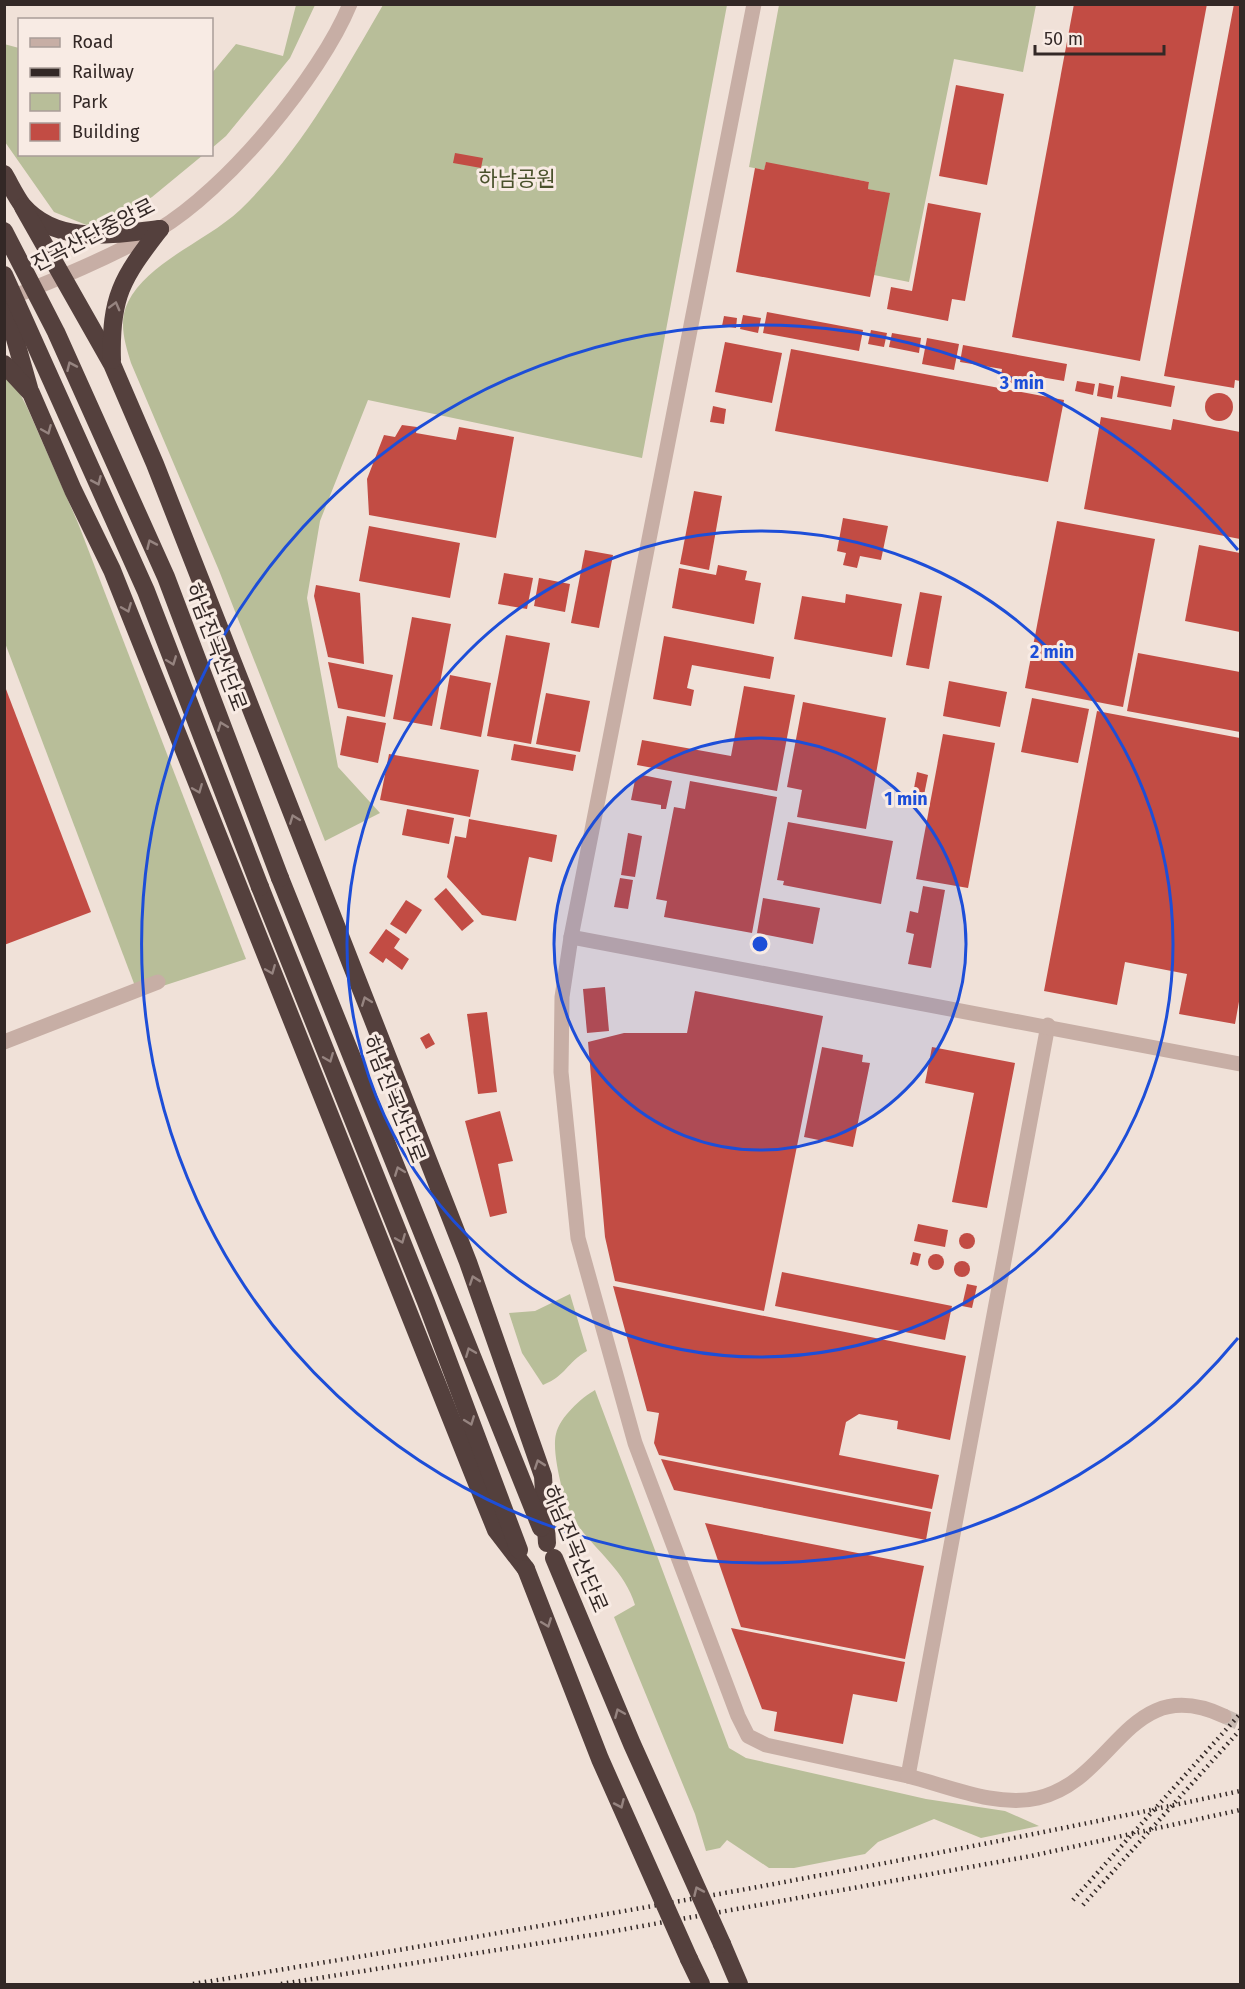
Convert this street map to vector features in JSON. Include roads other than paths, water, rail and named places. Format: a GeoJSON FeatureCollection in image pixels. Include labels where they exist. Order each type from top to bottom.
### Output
{"type":"FeatureCollection","features":[{"type":"Feature","properties":{"kind":"highway"},"geometry":{"type":"LineString","coordinates":[[4,174],[65,276],[112,364],[160,475],[468,1262],[543,1476],[550,1551]]}},
{"type":"Feature","properties":{"kind":"highway"},"geometry":{"type":"LineString","coordinates":[[24,207],[56,230],[82,235],[160,229]]}},
{"type":"Feature","properties":{"kind":"highway"},"geometry":{"type":"LineString","coordinates":[[112,364],[111,326],[114,303],[134,262],[160,229]]}},
{"type":"Feature","properties":{"kind":"highway","name":"하남진곡산단로"},"geometry":{"type":"LineString","coordinates":[[4,231],[56,332],[166,577],[280,878],[550,1551],[632,1744],[739,1984]]}},
{"type":"Feature","properties":{"kind":"highway"},"geometry":{"type":"LineString","coordinates":[[4,275],[146,591],[260,887],[426,1302],[600,1759],[700,1984]]}},
{"type":"Feature","properties":{"kind":"highway"},"geometry":{"type":"LineString","coordinates":[[4,300],[31,393],[73,490],[112,570],[496,1530],[526,1569]]}},
{"type":"Feature","properties":{"kind":"highway"},"geometry":{"type":"LineString","coordinates":[[4,364],[31,393]]}},
{"type":"Feature","properties":{"kind":"street","name":"진곡산단중앙로"},"geometry":{"type":"LineString","coordinates":[[4,300],[65,276],[160,229],[208,190],[279,118],[341,27],[350,4]]}},
{"type":"Feature","properties":{"kind":"street"},"geometry":{"type":"LineString","coordinates":[[754,4],[561,997],[561,1072],[578,1238],[635,1443],[738,1716],[748,1736],[766,1745],[908,1776],[1003,1800],[1038,1798],[1062,1790],[1083,1775],[1138,1719],[1154,1710],[1186,1705],[1202,1706],[1224,1716]]}},
{"type":"Feature","properties":{"kind":"street"},"geometry":{"type":"LineString","coordinates":[[571,937],[1048,1025],[1240,1064]]}},
{"type":"Feature","properties":{"kind":"street"},"geometry":{"type":"LineString","coordinates":[[4,1042],[158,982]]}},
{"type":"Feature","properties":{"kind":"street"},"geometry":{"type":"LineString","coordinates":[[908,1776],[1048,1025]]}},
{"type":"Feature","properties":{"kind":"tunnel"},"geometry":{"type":"LineString","coordinates":[[1224,1716],[1240,1723]]}},
{"type":"Feature","properties":{"kind":"railway"},"geometry":{"type":"LineString","coordinates":[[1073,1900],[1240,1714]]}},
{"type":"Feature","properties":{"kind":"railway"},"geometry":{"type":"LineString","coordinates":[[1083,1905],[1240,1730]]}},
{"type":"Feature","properties":{"kind":"railway"},"geometry":{"type":"LineString","coordinates":[[193,1984],[849,1870],[1240,1791]]}},
{"type":"Feature","properties":{"kind":"railway"},"geometry":{"type":"LineString","coordinates":[[281,1984],[598,1934],[1031,1856],[1240,1810]]}},
{"type":"Feature","properties":{"kind":"park label","name":"하남공원"},"geometry":{"type":"Point","coordinates":[517,179]}}]}
